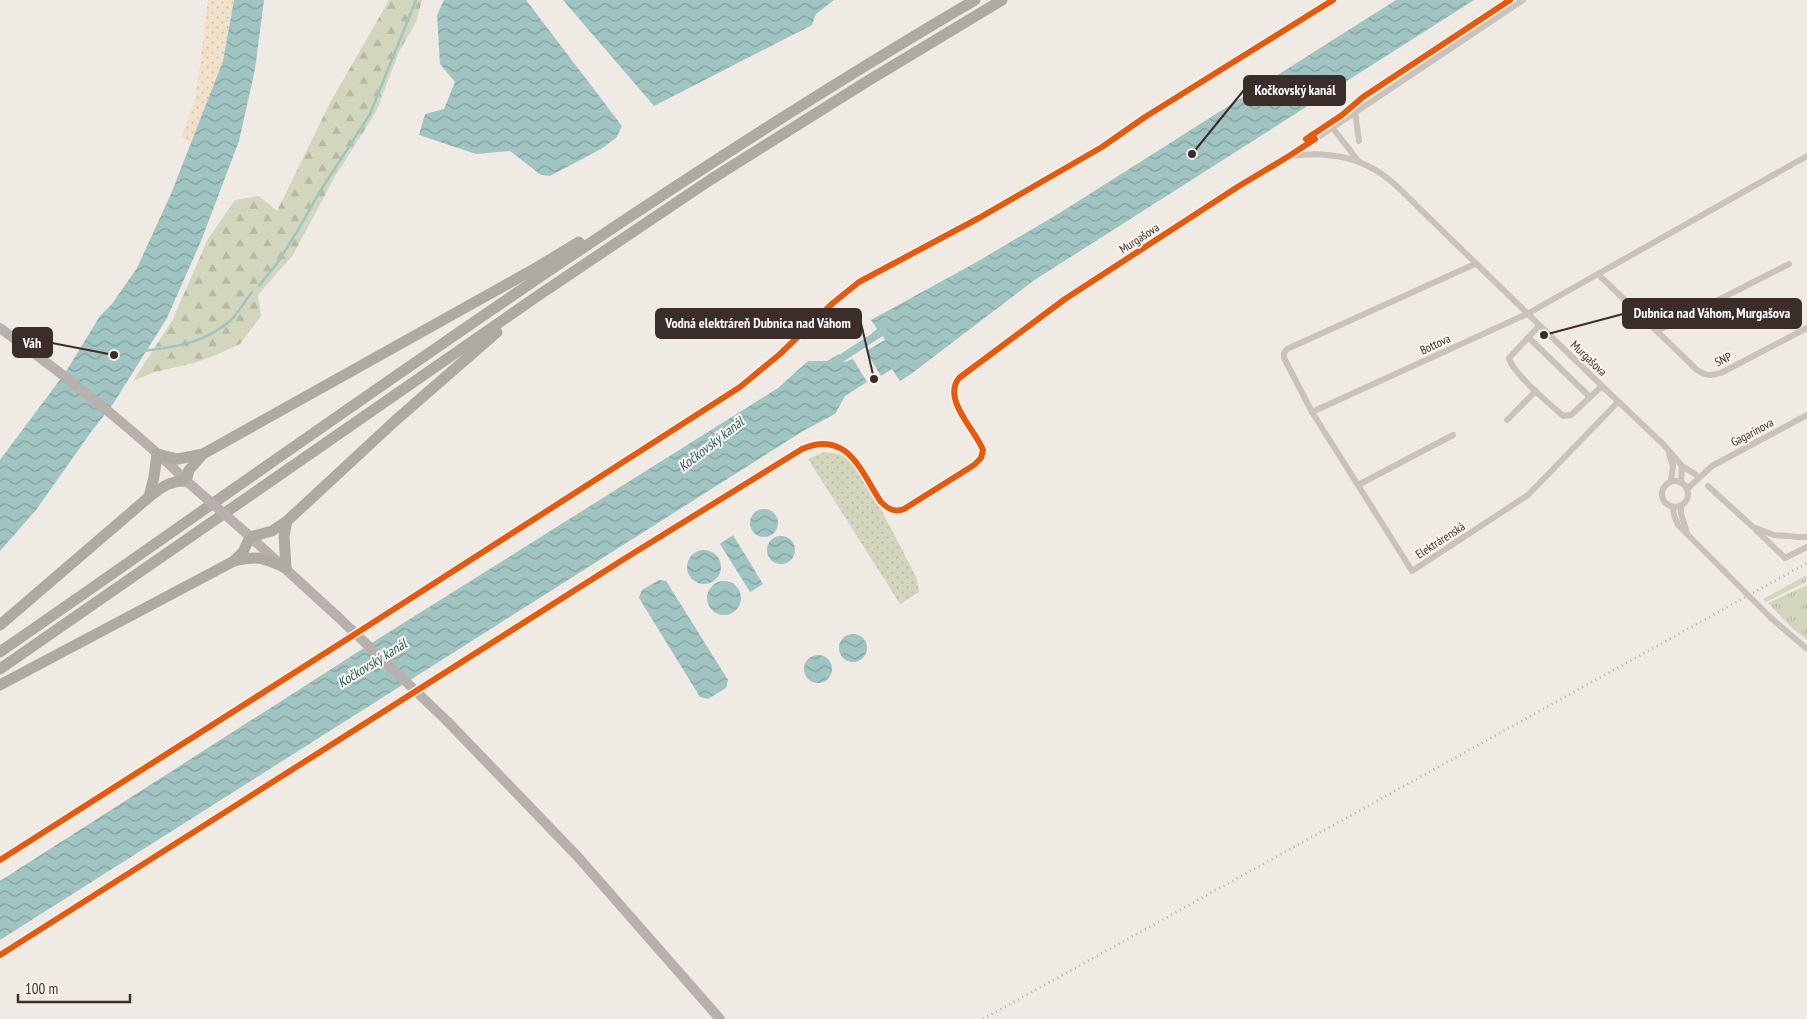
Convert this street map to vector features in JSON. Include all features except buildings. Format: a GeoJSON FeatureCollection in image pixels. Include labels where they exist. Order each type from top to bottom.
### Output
{"type":"FeatureCollection","features":[{"type":"Feature","properties":{"kind":"highway"},"geometry":{"type":"LineString","coordinates":[[0,652],[604,234],[766,127],[974,0]]}},
{"type":"Feature","properties":{"kind":"highway"},"geometry":{"type":"LineString","coordinates":[[0,669],[538,295],[780,135],[1002,0]]}},
{"type":"Feature","properties":{"kind":"highway"},"geometry":{"type":"LineString","coordinates":[[148,497],[154,477],[155,452],[178,459],[203,454],[536,268],[582,240],[604,234]]}},
{"type":"Feature","properties":{"kind":"highway"},"geometry":{"type":"LineString","coordinates":[[234,561],[243,552],[247,534],[272,531],[287,521],[396,420],[538,295]]}},
{"type":"Feature","properties":{"kind":"highway"},"geometry":{"type":"LineString","coordinates":[[0,625],[148,497],[175,480],[188,483],[189,470],[203,454]]}},
{"type":"Feature","properties":{"kind":"highway"},"geometry":{"type":"LineString","coordinates":[[0,685],[234,561],[259,557],[286,568],[284,544],[287,521]]}},
{"type":"Feature","properties":{"kind":"main road"},"geometry":{"type":"LineString","coordinates":[[0,328],[85,393],[155,452],[286,568],[448,722],[578,857],[666,955],[720,1019]]}},
{"type":"Feature","properties":{"kind":"street"},"geometry":{"type":"LineString","coordinates":[[0,860],[740,387],[780,354],[833,303],[859,282],[996,208],[1102,147],[1145,117],[1333,0]]}},
{"type":"Feature","properties":{"kind":"street"},"geometry":{"type":"LineString","coordinates":[[1289,156],[1523,0]]}},
{"type":"Feature","properties":{"kind":"street"},"geometry":{"type":"LineString","coordinates":[[1355,111],[1359,141]]}},
{"type":"Feature","properties":{"kind":"street"},"geometry":{"type":"LineString","coordinates":[[1332,127],[1360,163]]}},
{"type":"Feature","properties":{"kind":"street","name":"Murgašova"},"geometry":{"type":"LineString","coordinates":[[0,955],[420,688],[802,449],[824,444],[846,450],[858,463],[884,505],[895,511],[904,509],[974,465],[981,458],[983,453],[982,446],[957,405],[954,394],[954,386],[964,374],[1077,291],[1251,178],[1289,156],[1326,155],[1360,163],[1374,169],[1399,189],[1664,445],[1682,466],[1695,474]]}},
{"type":"Feature","properties":{"kind":"street","name":"Bottova"},"geometry":{"type":"LineString","coordinates":[[1312,412],[1527,314],[1807,156]]}},
{"type":"Feature","properties":{"kind":"street"},"geometry":{"type":"LineString","coordinates":[[1312,412],[1284,358],[1284,353],[1288,349],[1475,264]]}},
{"type":"Feature","properties":{"kind":"street"},"geometry":{"type":"LineString","coordinates":[[1657,331],[1788,264]]}},
{"type":"Feature","properties":{"kind":"street","name":"SNP"},"geometry":{"type":"LineString","coordinates":[[1598,274],[1704,375],[1713,376],[1721,373],[1807,328]]}},
{"type":"Feature","properties":{"kind":"street"},"geometry":{"type":"LineString","coordinates":[[1539,326],[1509,358],[1510,365],[1536,391],[1563,416],[1571,416],[1602,386]]}},
{"type":"Feature","properties":{"kind":"street"},"geometry":{"type":"LineString","coordinates":[[1529,338],[1590,397]]}},
{"type":"Feature","properties":{"kind":"street"},"geometry":{"type":"LineString","coordinates":[[1507,420],[1536,391]]}},
{"type":"Feature","properties":{"kind":"street","name":"Elektrárenská"},"geometry":{"type":"LineString","coordinates":[[1312,412],[1412,571],[1528,495],[1618,402]]}},
{"type":"Feature","properties":{"kind":"street","name":"Gagarinova"},"geometry":{"type":"LineString","coordinates":[[1681,482],[1707,470],[1807,415]]}},
{"type":"Feature","properties":{"kind":"street"},"geometry":{"type":"LineString","coordinates":[[1358,485],[1453,434]]}},
{"type":"Feature","properties":{"kind":"street","name":"Murgašova"},"geometry":{"type":"LineString","coordinates":[[1664,445],[1672,459],[1671,481]]}},
{"type":"Feature","properties":{"kind":"street"},"geometry":{"type":"LineString","coordinates":[[1681,482],[1682,466]]}},
{"type":"Feature","properties":{"kind":"street","name":"Gagarinova"},"geometry":{"type":"LineString","coordinates":[[1687,489],[1707,470]]}},
{"type":"Feature","properties":{"kind":"street"},"geometry":{"type":"LineString","coordinates":[[1682,505],[1673,506],[1665,502],[1662,496],[1665,486],[1671,481],[1681,482],[1687,489],[1688,496],[1682,505],[1682,514],[1687,534]]}},
{"type":"Feature","properties":{"kind":"street"},"geometry":{"type":"LineString","coordinates":[[1708,486],[1785,558],[1807,547]]}},
{"type":"Feature","properties":{"kind":"street"},"geometry":{"type":"LineString","coordinates":[[1673,506],[1678,525],[1771,618],[1807,649]]}},
{"type":"Feature","properties":{"kind":"street"},"geometry":{"type":"LineString","coordinates":[[1753,527],[1774,535],[1799,538],[1807,536]]}},
{"type":"Feature","properties":{"kind":"green space"},"geometry":{"type":"Polygon","coordinates":[[[389,0],[422,0],[416,22],[399,52],[376,112],[334,178],[293,255],[258,295],[261,316],[240,344],[194,363],[155,372],[133,381],[172,321],[208,239],[235,200],[259,196],[277,211],[330,103],[389,0]]]}},
{"type":"Feature","properties":{"kind":"green space"},"geometry":{"type":"Polygon","coordinates":[[[824,452],[839,454],[851,460],[882,511],[916,577],[919,592],[900,604],[808,459],[824,452]]]}},
{"type":"Feature","properties":{"kind":"green space"},"geometry":{"type":"Polygon","coordinates":[[[1807,575],[1806,582],[1766,602],[1763,599],[1807,575]]]}},
{"type":"Feature","properties":{"kind":"green space"},"geometry":{"type":"Polygon","coordinates":[[[1807,585],[1807,640],[1793,629],[1768,603],[1807,585]]]}},
{"type":"Feature","properties":{"kind":"sand"},"geometry":{"type":"Polygon","coordinates":[[[208,0],[234,0],[223,61],[192,143],[182,137],[196,95],[208,0]]]}},
{"type":"Feature","properties":{"kind":"water"},"geometry":{"type":"Polygon","coordinates":[[[234,0],[264,0],[255,69],[239,141],[201,241],[167,318],[113,404],[36,510],[0,551],[0,460],[65,373],[100,316],[112,304],[137,268],[171,194],[223,61],[234,0]]]}},
{"type":"Feature","properties":{"kind":"water"},"geometry":{"type":"Polygon","coordinates":[[[444,0],[526,0],[622,126],[616,138],[601,149],[550,176],[541,175],[510,151],[476,154],[419,135],[425,114],[444,109],[455,82],[440,64],[437,15],[444,0]]]}},
{"type":"Feature","properties":{"kind":"water"},"geometry":{"type":"Polygon","coordinates":[[[563,0],[834,0],[816,14],[812,25],[654,106],[563,0]]]}},
{"type":"Feature","properties":{"kind":"water"},"geometry":{"type":"Polygon","coordinates":[[[1396,0],[1474,0],[1033,281],[900,381],[892,369],[881,376],[866,351],[885,340],[882,335],[876,339],[872,333],[877,329],[871,320],[975,263],[1058,214],[1396,0]]]}},
{"type":"Feature","properties":{"kind":"water"},"geometry":{"type":"Polygon","coordinates":[[[839,354],[844,362],[853,359],[867,382],[845,396],[835,414],[803,431],[0,940],[0,881],[378,639],[778,388],[808,361],[827,361],[839,354]]]}},
{"type":"Feature","properties":{"kind":"water"},"geometry":{"type":"Polygon","coordinates":[[[764,509],[774,513],[778,523],[774,533],[764,537],[754,533],[750,523],[754,513],[764,509]]]}},
{"type":"Feature","properties":{"kind":"water"},"geometry":{"type":"Polygon","coordinates":[[[733,535],[763,584],[750,592],[720,544],[733,535]]]}},
{"type":"Feature","properties":{"kind":"water"},"geometry":{"type":"Polygon","coordinates":[[[781,536],[791,540],[795,550],[791,560],[781,564],[771,560],[767,550],[771,540],[781,536]]]}},
{"type":"Feature","properties":{"kind":"water"},"geometry":{"type":"Polygon","coordinates":[[[704,550],[711,551],[716,555],[720,560],[720,574],[716,579],[711,583],[704,584],[697,583],[692,579],[688,574],[687,567],[688,560],[692,555],[697,551],[704,550]]]}},
{"type":"Feature","properties":{"kind":"water"},"geometry":{"type":"Polygon","coordinates":[[[659,580],[666,581],[728,680],[726,688],[708,699],[700,697],[639,598],[642,590],[659,580]]]}},
{"type":"Feature","properties":{"kind":"water"},"geometry":{"type":"Polygon","coordinates":[[[724,581],[731,582],[736,586],[740,591],[740,605],[736,610],[731,614],[724,615],[717,614],[712,610],[708,605],[707,598],[708,591],[712,586],[717,582],[724,581]]]}},
{"type":"Feature","properties":{"kind":"water"},"geometry":{"type":"Polygon","coordinates":[[[853,634],[863,638],[867,648],[863,658],[853,662],[843,658],[839,648],[843,638],[853,634]]]}},
{"type":"Feature","properties":{"kind":"water"},"geometry":{"type":"Polygon","coordinates":[[[818,655],[828,659],[832,669],[828,679],[818,683],[808,679],[804,669],[808,659],[818,655]]]}},
{"type":"Feature","properties":{"kind":"waterway"},"geometry":{"type":"LineString","coordinates":[[259,286],[278,262],[319,193],[370,114],[416,0]]}},
{"type":"Feature","properties":{"kind":"waterway"},"geometry":{"type":"LineString","coordinates":[[143,351],[190,343],[211,334],[231,320],[252,292]]}},
{"type":"Feature","properties":{"kind":"waterway","name":"Kočkovský kanál"},"geometry":{"type":"LineString","coordinates":[[834,363],[883,331]]}},
{"type":"Feature","properties":{"kind":"railway"},"geometry":{"type":"LineString","coordinates":[[983,1019],[1807,563]]}},
{"type":"Feature","properties":{"kind":"cycle path"},"geometry":{"type":"LineString","coordinates":[[0,860],[740,387],[780,354],[833,303],[859,282],[979,218],[1102,147],[1145,117],[1333,0]]}},
{"type":"Feature","properties":{"kind":"cycle path"},"geometry":{"type":"LineString","coordinates":[[1306,139],[1342,115],[1363,97],[1510,0]]}},
{"type":"Feature","properties":{"kind":"cycle path"},"geometry":{"type":"LineString","coordinates":[[0,955],[624,559],[802,449],[818,444],[831,445],[842,449],[859,467],[886,507],[898,511],[904,509],[974,465],[981,458],[983,450],[957,405],[954,396],[959,378],[1065,299],[1315,139],[1312,135]]}},
{"type":"Feature","properties":{"kind":"place","name":"Kočkovský kanál"},"geometry":{"type":"Point","coordinates":[1192,154]}},
{"type":"Feature","properties":{"kind":"place","name":"Dubnica nad Váhom, Murgašova"},"geometry":{"type":"Point","coordinates":[1544,335]}},
{"type":"Feature","properties":{"kind":"place","name":"Váh"},"geometry":{"type":"Point","coordinates":[114,355]}},
{"type":"Feature","properties":{"kind":"place","name":"Vodná elektráreň Dubnica nad Váhom"},"geometry":{"type":"Point","coordinates":[874,379]}}]}
